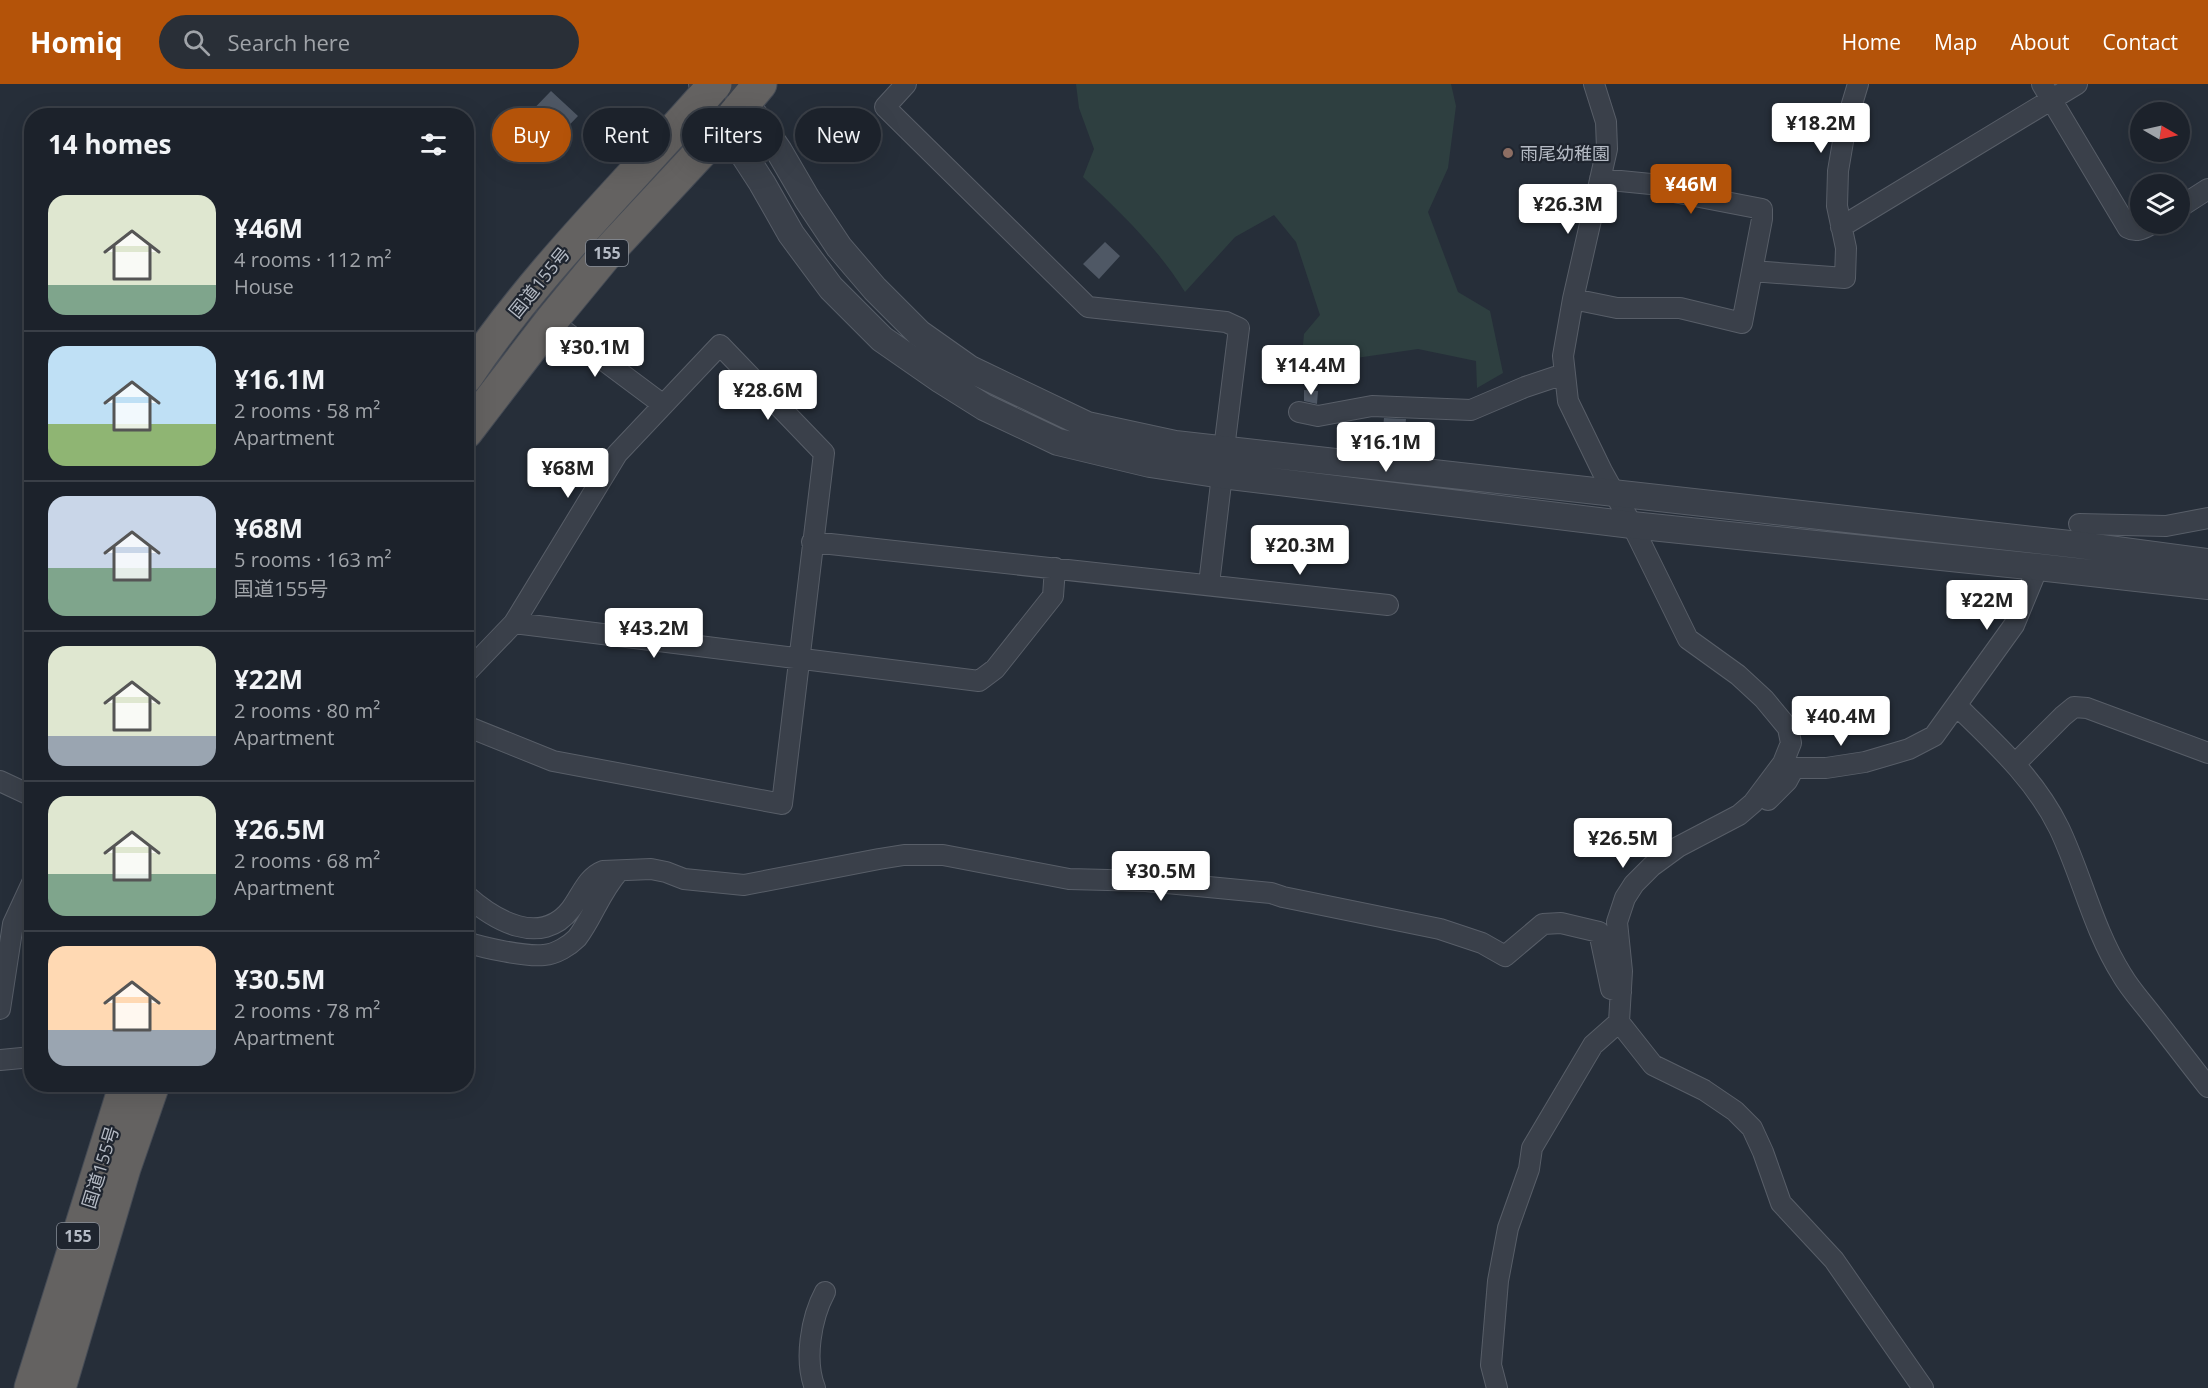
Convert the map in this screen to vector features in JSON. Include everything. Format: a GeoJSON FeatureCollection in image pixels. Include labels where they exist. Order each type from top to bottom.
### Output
{"type":"FeatureCollection","features":[{"type":"Feature","properties":{"kind":"highway","name":"国道155号"},"geometry":{"type":"LineString","coordinates":[[474,422],[551,321],[607,253],[727,94]]}},
{"type":"Feature","properties":{"kind":"highway","name":"国道155号"},"geometry":{"type":"LineString","coordinates":[[474,365],[488,344],[560,255],[727,94]]}},
{"type":"Feature","properties":{"kind":"highway","name":"国道155号"},"geometry":{"type":"LineString","coordinates":[[31,1388],[124,1092]]}},
{"type":"Feature","properties":{"kind":"highway","name":"国道155号"},"geometry":{"type":"LineString","coordinates":[[59,1388],[124,1168],[150,1092]]}},
{"type":"Feature","properties":{"kind":"street"},"geometry":{"type":"LineString","coordinates":[[906,84],[885,107],[1088,307],[1226,322],[1239,328],[1224,449]]}},
{"type":"Feature","properties":{"kind":"street"},"geometry":{"type":"LineString","coordinates":[[1594,84],[1606,122],[1607,149],[1573,299],[1563,356],[1568,401],[1688,639],[1738,675],[1764,699],[1788,728],[1791,743],[1783,763],[1753,804],[1739,815],[1678,847],[1652,866],[1634,884],[1625,898],[1617,922],[1622,971],[1619,1022],[1653,1065],[1704,1090],[1735,1111],[1752,1128],[1781,1203],[1834,1260],[1923,1388]]}},
{"type":"Feature","properties":{"kind":"street"},"geometry":{"type":"LineString","coordinates":[[1752,271],[1845,278],[1846,248],[1837,206],[1838,171],[1846,124],[1858,84]]}},
{"type":"Feature","properties":{"kind":"street"},"geometry":{"type":"LineString","coordinates":[[1841,227],[2047,92],[2077,84]]}},
{"type":"Feature","properties":{"kind":"street"},"geometry":{"type":"LineString","coordinates":[[2047,92],[2130,229]]}},
{"type":"Feature","properties":{"kind":"street"},"geometry":{"type":"LineString","coordinates":[[727,94],[779,151],[839,247],[875,289],[919,333],[970,369],[1087,425],[1174,444],[2079,545],[2208,562]]}},
{"type":"Feature","properties":{"kind":"street"},"geometry":{"type":"LineString","coordinates":[[727,94],[762,183],[791,234],[831,288],[882,339],[941,380],[984,407],[1058,442],[1150,464],[1222,475],[1632,525],[2208,586]]}},
{"type":"Feature","properties":{"kind":"street"},"geometry":{"type":"LineString","coordinates":[[1573,299],[1617,308],[1680,308],[1742,322],[1762,209],[1674,192],[1661,185],[1600,179]]}},
{"type":"Feature","properties":{"kind":"street"},"geometry":{"type":"LineString","coordinates":[[2190,201],[2208,189]]}},
{"type":"Feature","properties":{"kind":"street"},"geometry":{"type":"LineString","coordinates":[[551,321],[662,404]]}},
{"type":"Feature","properties":{"kind":"street"},"geometry":{"type":"LineString","coordinates":[[474,665],[514,623],[617,454],[720,345],[824,453],[782,804],[552,761],[474,729]]}},
{"type":"Feature","properties":{"kind":"street"},"geometry":{"type":"LineString","coordinates":[[1299,412],[1318,416],[1372,406],[1471,410],[1525,387],[1564,374]]}},
{"type":"Feature","properties":{"kind":"street"},"geometry":{"type":"LineString","coordinates":[[1209,584],[1222,475]]}},
{"type":"Feature","properties":{"kind":"street"},"geometry":{"type":"LineString","coordinates":[[2079,524],[2166,526],[2208,518]]}},
{"type":"Feature","properties":{"kind":"street"},"geometry":{"type":"LineString","coordinates":[[812,542],[1388,604]]}},
{"type":"Feature","properties":{"kind":"street"},"geometry":{"type":"LineString","coordinates":[[1739,815],[1748,820],[1787,781],[1794,768],[1826,768],[1865,762],[1909,749],[1934,736],[2014,625],[2038,567]]}},
{"type":"Feature","properties":{"kind":"street"},"geometry":{"type":"LineString","coordinates":[[514,623],[979,681],[995,669],[1053,596],[1055,568]]}},
{"type":"Feature","properties":{"kind":"street"},"geometry":{"type":"LineString","coordinates":[[1957,706],[2015,764],[2032,785],[2058,827],[2075,865],[2088,903],[2122,975],[2204,1075]]}},
{"type":"Feature","properties":{"kind":"street"},"geometry":{"type":"LineString","coordinates":[[2015,764],[2074,707],[2087,708],[2208,753]]}},
{"type":"Feature","properties":{"kind":"street"},"geometry":{"type":"LineString","coordinates":[[0,781],[24,792]]}},
{"type":"Feature","properties":{"kind":"street"},"geometry":{"type":"LineString","coordinates":[[474,903],[497,919],[512,925],[541,928],[552,924],[570,911],[596,873],[603,871],[651,869],[684,879],[744,885],[904,855],[943,855],[1069,879],[1146,881],[1271,893],[1440,929],[1482,943],[1505,956],[1543,924],[1561,923],[1599,932],[1611,989],[1621,992]]}},
{"type":"Feature","properties":{"kind":"street"},"geometry":{"type":"LineString","coordinates":[[474,945],[532,955],[546,955],[569,945],[576,938],[607,885],[619,871]]}},
{"type":"Feature","properties":{"kind":"street"},"geometry":{"type":"LineString","coordinates":[[0,1009],[6,921],[24,895]]}},
{"type":"Feature","properties":{"kind":"street"},"geometry":{"type":"LineString","coordinates":[[1497,1388],[1491,1365],[1498,1281],[1508,1228],[1529,1168],[1532,1148],[1593,1044],[1619,1022]]}},
{"type":"Feature","properties":{"kind":"street"},"geometry":{"type":"LineString","coordinates":[[0,1060],[24,1057]]}},
{"type":"Feature","properties":{"kind":"street"},"geometry":{"type":"LineString","coordinates":[[815,1388],[812,1379],[811,1334],[817,1307],[825,1292]]}},
{"type":"Feature","properties":{"kind":"shaded area"},"geometry":{"type":"Polygon","coordinates":[[[1076,84],[1451,84],[1456,106],[1448,168],[1428,212],[1458,292],[1490,311],[1503,373],[1477,388],[1476,361],[1418,349],[1301,366],[1304,334],[1320,315],[1296,242],[1274,215],[1235,237],[1185,292],[1151,246],[1083,177],[1094,149],[1079,108],[1076,84]]]}},
{"type":"Feature","properties":{"kind":"building"},"geometry":{"type":"Polygon","coordinates":[[[551,91],[569,108],[535,108],[551,91]]]}},
{"type":"Feature","properties":{"kind":"building"},"geometry":{"type":"Polygon","coordinates":[[[571,110],[578,116],[571,123],[571,110]]]}},
{"type":"Feature","properties":{"kind":"building"},"geometry":{"type":"Polygon","coordinates":[[[1105,242],[1120,256],[1099,279],[1083,264],[1105,242]]]}},
{"type":"Feature","properties":{"kind":"building"},"geometry":{"type":"Polygon","coordinates":[[[1304,390],[1318,391],[1317,404],[1304,401],[1304,390]]]}},
{"type":"Feature","properties":{"kind":"building"},"geometry":{"type":"Polygon","coordinates":[[[1384,418],[1406,419],[1403,450],[1381,447],[1384,418]]]}},
{"type":"Feature","properties":{"kind":"place","name":"雨尾幼稚園"},"geometry":{"type":"Point","coordinates":[1508,153]}}]}
